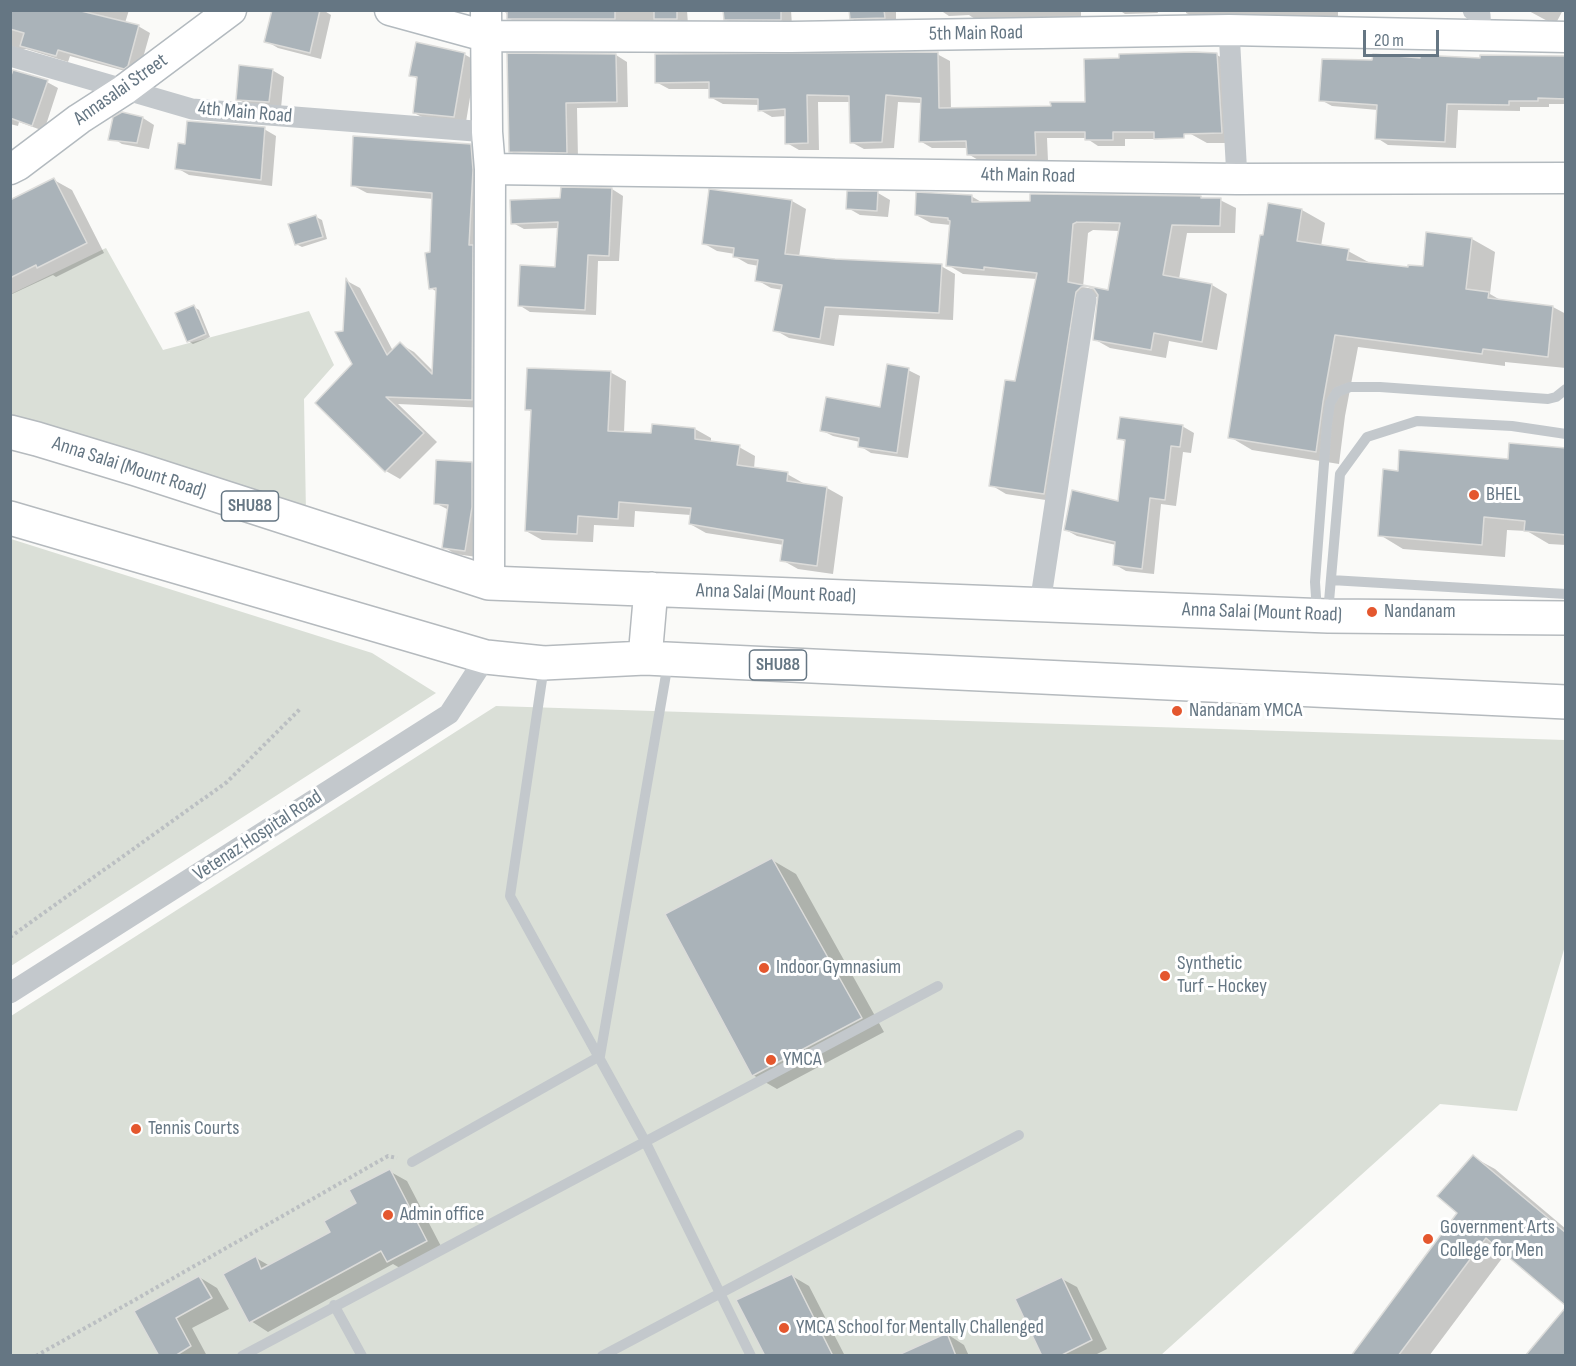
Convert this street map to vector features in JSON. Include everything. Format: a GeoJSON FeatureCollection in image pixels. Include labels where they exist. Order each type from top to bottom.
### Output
{"type":"FeatureCollection","features":[{"type":"Feature","properties":{"kind":"main road","name":"Anna Salai (Mount Road)"},"geometry":{"type":"LineString","coordinates":[[10,432],[37,438],[489,583],[1322,616],[1566,618]]}},
{"type":"Feature","properties":{"kind":"main road","name":"SHU88"},"geometry":{"type":"LineString","coordinates":[[10,518],[486,657],[544,663],[657,659],[1566,702]]}},
{"type":"Feature","properties":{"kind":"main road"},"geometry":{"type":"LineString","coordinates":[[651,589],[657,659]]}},
{"type":"Feature","properties":{"kind":"street","name":"Annasalai Street"},"geometry":{"type":"LineString","coordinates":[[10,169],[79,118],[124,90],[231,10]]}},
{"type":"Feature","properties":{"kind":"street","name":"5th Main Road"},"geometry":{"type":"LineString","coordinates":[[390,10],[486,23],[791,37],[1229,30],[1477,23],[1566,37]]}},
{"type":"Feature","properties":{"kind":"street"},"geometry":{"type":"LineString","coordinates":[[486,23],[487,132],[490,170],[489,583]]}},
{"type":"Feature","properties":{"kind":"street"},"geometry":{"type":"LineString","coordinates":[[1229,30],[1237,179]]}},
{"type":"Feature","properties":{"kind":"street","name":"4th Main Road"},"geometry":{"type":"LineString","coordinates":[[10,56],[192,109],[487,132]]}},
{"type":"Feature","properties":{"kind":"street","name":"4th Main Road"},"geometry":{"type":"LineString","coordinates":[[490,170],[1237,179],[1566,178]]}},
{"type":"Feature","properties":{"kind":"street"},"geometry":{"type":"LineString","coordinates":[[1040,604],[1086,299]]}},
{"type":"Feature","properties":{"kind":"street","name":"Vetenaz Hospital Road"},"geometry":{"type":"LineString","coordinates":[[10,993],[449,714],[486,657]]}},
{"type":"Feature","properties":{"kind":"lane"},"geometry":{"type":"LineString","coordinates":[[1322,616],[1316,582],[1327,424],[1330,403],[1337,392],[1350,387],[1380,387],[1548,399],[1556,397],[1566,389]]}},
{"type":"Feature","properties":{"kind":"lane"},"geometry":{"type":"LineString","coordinates":[[1322,616],[1331,580],[1340,474],[1367,437],[1417,421],[1512,426],[1566,434]]}},
{"type":"Feature","properties":{"kind":"lane"},"geometry":{"type":"LineString","coordinates":[[1331,580],[1566,594]]}},
{"type":"Feature","properties":{"kind":"lane"},"geometry":{"type":"LineString","coordinates":[[600,1056],[657,659]]}},
{"type":"Feature","properties":{"kind":"lane"},"geometry":{"type":"LineString","coordinates":[[544,663],[510,896],[645,1141],[751,1356]]}},
{"type":"Feature","properties":{"kind":"lane"},"geometry":{"type":"LineString","coordinates":[[242,1356],[334,1305],[938,986]]}},
{"type":"Feature","properties":{"kind":"lane"},"geometry":{"type":"LineString","coordinates":[[412,1162],[600,1056]]}},
{"type":"Feature","properties":{"kind":"lane"},"geometry":{"type":"LineString","coordinates":[[602,1356],[719,1292],[1018,1136]]}},
{"type":"Feature","properties":{"kind":"lane"},"geometry":{"type":"LineString","coordinates":[[334,1305],[362,1356]]}},
{"type":"Feature","properties":{"kind":"path"},"geometry":{"type":"LineString","coordinates":[[10,938],[227,782],[300,710]]}},
{"type":"Feature","properties":{"kind":"path"},"geometry":{"type":"LineString","coordinates":[[36,1356],[388,1156],[412,1162]]}},
{"type":"Feature","properties":{"kind":"shaded area"},"geometry":{"type":"Polygon","coordinates":[[[106,248],[163,350],[309,311],[334,365],[304,399],[306,514],[11,422],[11,294],[106,248]]]}},
{"type":"Feature","properties":{"kind":"shaded area"},"geometry":{"type":"Polygon","coordinates":[[[11,539],[372,653],[436,693],[11,966],[11,539]]]}},
{"type":"Feature","properties":{"kind":"shaded area","name":"YMCA"},"geometry":{"type":"Polygon","coordinates":[[[496,706],[1565,740],[1565,946],[1517,1111],[1440,1104],[1161,1355],[11,1355],[11,1016],[496,706]]]}},
{"type":"Feature","properties":{"kind":"building"},"geometry":{"type":"Polygon","coordinates":[[[10,10],[77,10],[139,25],[128,66],[124,69],[58,50],[56,56],[20,46],[24,33],[10,29],[10,10]]]}},
{"type":"Feature","properties":{"kind":"building"},"geometry":{"type":"Polygon","coordinates":[[[272,10],[320,10],[310,53],[264,42],[272,10]]]}},
{"type":"Feature","properties":{"kind":"building"},"geometry":{"type":"Polygon","coordinates":[[[507,10],[615,10],[615,19],[507,19],[507,10]]]}},
{"type":"Feature","properties":{"kind":"building"},"geometry":{"type":"Polygon","coordinates":[[[654,10],[677,10],[677,19],[654,19],[654,10]]]}},
{"type":"Feature","properties":{"kind":"building"},"geometry":{"type":"Polygon","coordinates":[[[723,10],[781,10],[781,20],[724,20],[723,10]]]}},
{"type":"Feature","properties":{"kind":"building"},"geometry":{"type":"Polygon","coordinates":[[[849,10],[884,10],[885,18],[850,19],[849,10]]]}},
{"type":"Feature","properties":{"kind":"building"},"geometry":{"type":"Polygon","coordinates":[[[416,42],[465,53],[454,117],[413,113],[417,77],[409,76],[416,42]]]}},
{"type":"Feature","properties":{"kind":"building"},"geometry":{"type":"Polygon","coordinates":[[[938,52],[939,108],[1051,106],[1050,102],[1085,102],[1084,59],[1119,58],[1119,54],[1217,53],[1222,133],[1184,134],[1184,138],[1154,139],[1154,132],[1113,132],[1113,140],[1085,140],[1085,132],[1035,132],[1036,155],[967,155],[966,141],[919,142],[921,98],[886,95],[882,142],[850,143],[849,96],[807,95],[808,143],[785,144],[785,109],[758,111],[758,99],[709,98],[709,82],[655,83],[655,54],[938,52]]]}},
{"type":"Feature","properties":{"kind":"building"},"geometry":{"type":"Polygon","coordinates":[[[507,53],[616,54],[617,102],[566,103],[567,153],[509,152],[507,53]]]}},
{"type":"Feature","properties":{"kind":"building"},"geometry":{"type":"Polygon","coordinates":[[[1373,54],[1420,58],[1420,55],[1480,58],[1480,55],[1566,56],[1566,99],[1538,98],[1538,101],[1509,101],[1509,105],[1447,104],[1445,142],[1375,139],[1377,105],[1319,101],[1322,59],[1372,60],[1373,54]]]}},
{"type":"Feature","properties":{"kind":"building"},"geometry":{"type":"Polygon","coordinates":[[[239,65],[273,69],[269,102],[236,100],[239,65]]]}},
{"type":"Feature","properties":{"kind":"building"},"geometry":{"type":"Polygon","coordinates":[[[13,70],[48,80],[32,126],[10,118],[10,78],[13,70]]]}},
{"type":"Feature","properties":{"kind":"building"},"geometry":{"type":"Polygon","coordinates":[[[122,112],[143,117],[137,143],[108,140],[113,117],[122,112]]]}},
{"type":"Feature","properties":{"kind":"building"},"geometry":{"type":"Polygon","coordinates":[[[187,121],[265,127],[261,180],[175,169],[178,143],[185,144],[187,121]]]}},
{"type":"Feature","properties":{"kind":"building"},"geometry":{"type":"Polygon","coordinates":[[[353,136],[471,144],[473,170],[469,245],[473,245],[472,400],[386,397],[424,433],[385,472],[315,403],[352,364],[335,332],[343,331],[346,278],[387,355],[400,342],[432,374],[436,288],[429,289],[425,253],[430,252],[432,193],[351,186],[353,136]]]}},
{"type":"Feature","properties":{"kind":"building"},"geometry":{"type":"Polygon","coordinates":[[[54,178],[87,243],[37,268],[36,265],[10,278],[10,200],[54,178]]]}},
{"type":"Feature","properties":{"kind":"building"},"geometry":{"type":"Polygon","coordinates":[[[561,187],[612,188],[609,256],[588,255],[585,310],[518,306],[520,265],[555,267],[558,222],[511,224],[510,200],[560,198],[561,187]]]}},
{"type":"Feature","properties":{"kind":"building"},"geometry":{"type":"Polygon","coordinates":[[[709,189],[792,200],[785,254],[835,259],[942,264],[939,313],[825,307],[820,339],[773,331],[782,285],[755,281],[758,260],[733,257],[734,248],[702,244],[709,189]]]}},
{"type":"Feature","properties":{"kind":"building"},"geometry":{"type":"Polygon","coordinates":[[[847,191],[878,191],[877,211],[846,209],[847,191]]]}},
{"type":"Feature","properties":{"kind":"building"},"geometry":{"type":"Polygon","coordinates":[[[916,192],[972,195],[972,202],[1030,201],[1030,194],[1221,198],[1220,226],[1172,225],[1163,275],[1212,284],[1202,342],[1154,333],[1151,350],[1093,340],[1098,295],[1094,289],[1087,286],[1081,287],[1076,292],[1044,494],[989,486],[1005,380],[1015,381],[1037,273],[984,267],[984,270],[946,266],[950,221],[948,218],[915,215],[916,192]],[[1077,222],[1073,224],[1068,282],[1108,290],[1120,223],[1077,222]]]}},
{"type":"Feature","properties":{"kind":"building"},"geometry":{"type":"Polygon","coordinates":[[[1268,203],[1302,209],[1297,241],[1349,249],[1347,260],[1408,267],[1408,265],[1423,266],[1426,232],[1472,238],[1466,289],[1489,292],[1488,298],[1553,306],[1548,357],[1483,349],[1482,354],[1335,335],[1316,452],[1228,438],[1260,235],[1263,235],[1268,203]]]}},
{"type":"Feature","properties":{"kind":"building"},"geometry":{"type":"Polygon","coordinates":[[[316,215],[323,237],[295,245],[288,224],[316,215]]]}},
{"type":"Feature","properties":{"kind":"building"},"geometry":{"type":"Polygon","coordinates":[[[194,305],[206,334],[187,342],[175,313],[194,305]]]}},
{"type":"Feature","properties":{"kind":"building"},"geometry":{"type":"Polygon","coordinates":[[[887,364],[909,368],[897,453],[858,447],[859,438],[820,431],[826,397],[880,407],[887,364]]]}},
{"type":"Feature","properties":{"kind":"building"},"geometry":{"type":"Polygon","coordinates":[[[527,368],[611,371],[608,431],[651,433],[652,424],[695,428],[695,439],[740,445],[737,465],[788,472],[787,481],[827,487],[817,566],[780,561],[783,540],[689,524],[691,508],[619,502],[618,519],[578,516],[577,534],[525,531],[531,410],[525,410],[527,368]]]}},
{"type":"Feature","properties":{"kind":"building"},"geometry":{"type":"Polygon","coordinates":[[[1120,417],[1183,425],[1180,447],[1171,446],[1165,500],[1150,498],[1142,569],[1113,565],[1115,542],[1064,530],[1072,490],[1118,501],[1125,440],[1117,439],[1120,417]]]}},
{"type":"Feature","properties":{"kind":"building","name":"BHEL"},"geometry":{"type":"Polygon","coordinates":[[[1509,443],[1566,448],[1566,535],[1524,531],[1525,521],[1484,517],[1482,545],[1378,536],[1383,469],[1398,471],[1399,450],[1508,459],[1509,443]]]}},
{"type":"Feature","properties":{"kind":"building"},"geometry":{"type":"Polygon","coordinates":[[[436,460],[472,462],[472,507],[465,551],[442,548],[448,505],[434,504],[436,460]]]}},
{"type":"Feature","properties":{"kind":"building","name":"Indoor Gymnasium"},"geometry":{"type":"Polygon","coordinates":[[[772,858],[862,1018],[752,1076],[665,914],[772,858]]]}},
{"type":"Feature","properties":{"kind":"building"},"geometry":{"type":"Polygon","coordinates":[[[1473,1155],[1566,1233],[1566,1306],[1486,1238],[1398,1356],[1351,1356],[1457,1213],[1437,1196],[1473,1155]]]}},
{"type":"Feature","properties":{"kind":"building"},"geometry":{"type":"Polygon","coordinates":[[[390,1169],[427,1241],[387,1262],[381,1251],[249,1323],[223,1274],[256,1256],[261,1269],[330,1232],[324,1221],[356,1203],[349,1190],[390,1169]]]}},
{"type":"Feature","properties":{"kind":"building","name":"YMCA School for Mentally Challenged"},"geometry":{"type":"Polygon","coordinates":[[[792,1274],[833,1356],[765,1356],[736,1300],[792,1274]]]}},
{"type":"Feature","properties":{"kind":"building"},"geometry":{"type":"Polygon","coordinates":[[[199,1276],[212,1298],[176,1318],[191,1346],[175,1356],[159,1356],[134,1311],[199,1276]]]}},
{"type":"Feature","properties":{"kind":"building"},"geometry":{"type":"Polygon","coordinates":[[[1062,1277],[1092,1340],[1060,1356],[1042,1356],[1015,1299],[1062,1277]]]}},
{"type":"Feature","properties":{"kind":"building"},"geometry":{"type":"Polygon","coordinates":[[[1566,1307],[1566,1356],[1525,1356],[1566,1307]]]}},
{"type":"Feature","properties":{"kind":"building","name":"YMCA School for Mentally Challenged"},"geometry":{"type":"Polygon","coordinates":[[[947,1333],[956,1356],[896,1356],[947,1333]]]}},
{"type":"Feature","properties":{"kind":"place","name":"BHEL"},"geometry":{"type":"Point","coordinates":[1474,495]}},
{"type":"Feature","properties":{"kind":"place","name":"Nandanam"},"geometry":{"type":"Point","coordinates":[1372,612]}},
{"type":"Feature","properties":{"kind":"place","name":"Nandanam YMCA"},"geometry":{"type":"Point","coordinates":[1177,711]}},
{"type":"Feature","properties":{"kind":"place","name":"Indoor Gymnasium"},"geometry":{"type":"Point","coordinates":[764,968]}},
{"type":"Feature","properties":{"kind":"place","name":"Synthetic Turf - Hockey"},"geometry":{"type":"Point","coordinates":[1165,976]}},
{"type":"Feature","properties":{"kind":"place","name":"YMCA"},"geometry":{"type":"Point","coordinates":[771,1060]}},
{"type":"Feature","properties":{"kind":"place","name":"Tennis Courts"},"geometry":{"type":"Point","coordinates":[136,1129]}},
{"type":"Feature","properties":{"kind":"place","name":"Admin office"},"geometry":{"type":"Point","coordinates":[388,1215]}},
{"type":"Feature","properties":{"kind":"place","name":"Government Arts College for Men"},"geometry":{"type":"Point","coordinates":[1428,1239]}},
{"type":"Feature","properties":{"kind":"place","name":"YMCA School for Mentally Challenged"},"geometry":{"type":"Point","coordinates":[784,1328]}}]}
